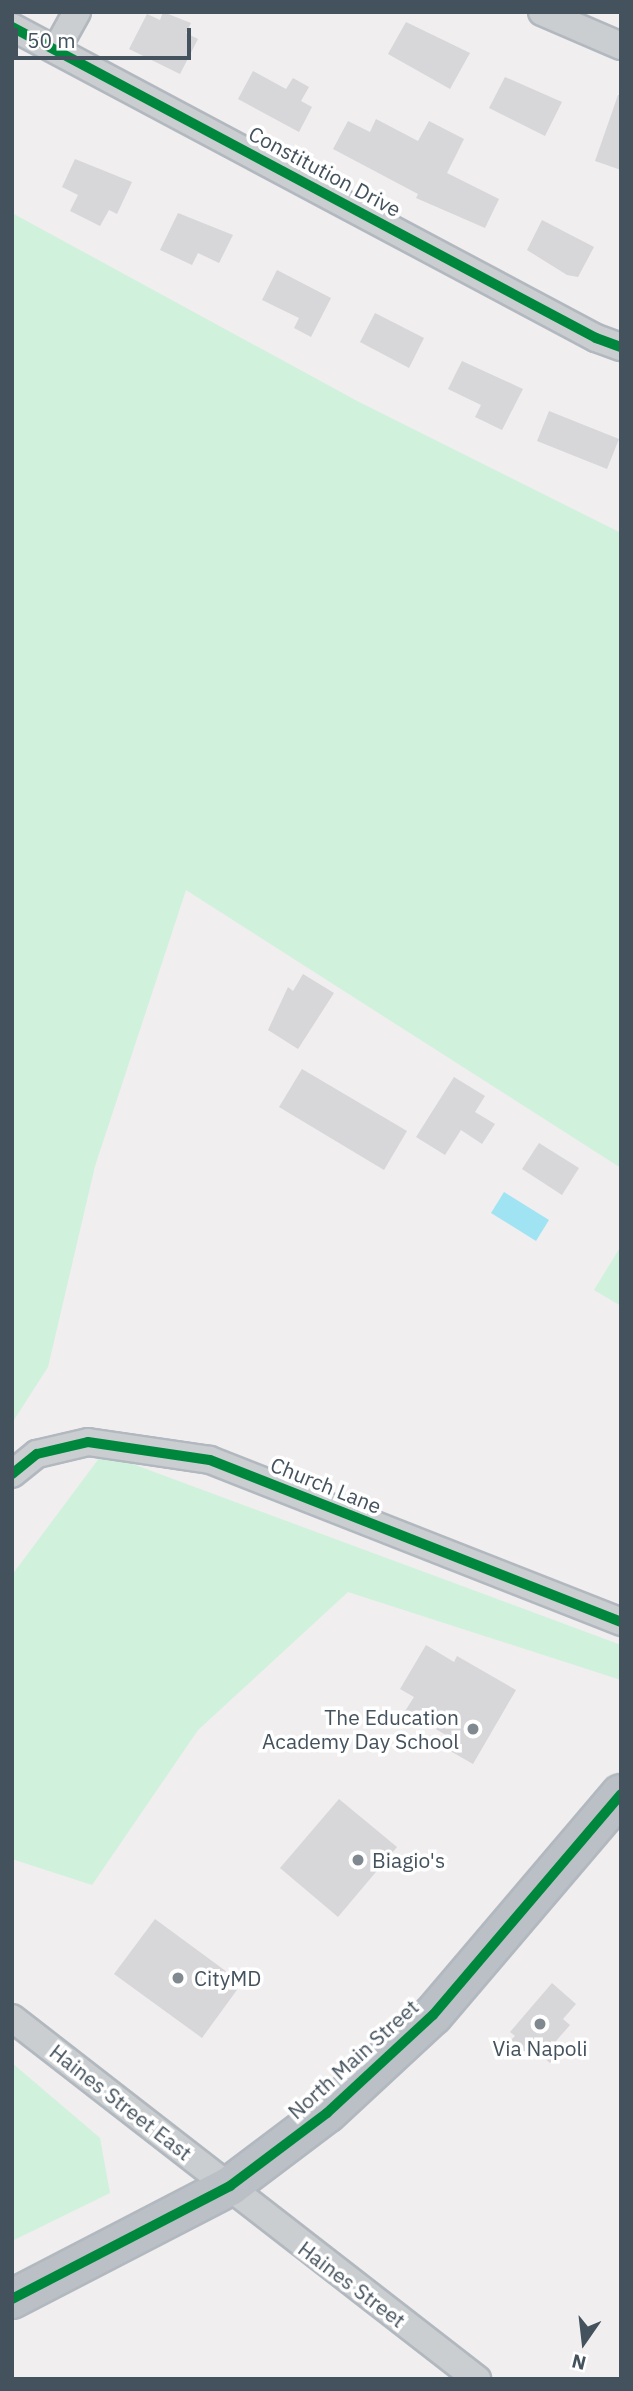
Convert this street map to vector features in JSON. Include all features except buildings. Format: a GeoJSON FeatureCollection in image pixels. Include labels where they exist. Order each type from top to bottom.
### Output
{"type":"FeatureCollection","features":[{"type":"Feature","properties":{"kind":"highway","name":"North Main Street"},"geometry":{"type":"LineString","coordinates":[[12,2299],[230,2186],[327,2113],[433,2015],[621,1794]]}},
{"type":"Feature","properties":{"kind":"street"},"geometry":{"type":"LineString","coordinates":[[57,48],[77,12]]}},
{"type":"Feature","properties":{"kind":"street"},"geometry":{"type":"LineString","coordinates":[[542,12],[621,46]]}},
{"type":"Feature","properties":{"kind":"street","name":"Constitution Drive"},"geometry":{"type":"LineString","coordinates":[[12,27],[57,48],[584,332],[621,347]]}},
{"type":"Feature","properties":{"kind":"street","name":"Church Lane"},"geometry":{"type":"LineString","coordinates":[[12,1474],[37,1454],[88,1442],[210,1460],[621,1622]]}},
{"type":"Feature","properties":{"kind":"street","name":"Haines Street East"},"geometry":{"type":"LineString","coordinates":[[12,2018],[230,2186]]}},
{"type":"Feature","properties":{"kind":"street","name":"Haines Street"},"geometry":{"type":"LineString","coordinates":[[230,2186],[477,2379]]}},
{"type":"Feature","properties":{"kind":"green space"},"geometry":{"type":"Polygon","coordinates":[[[12,213],[359,402],[621,533],[621,1168],[186,890],[95,1166],[48,1367],[12,1423],[12,213]]]}},
{"type":"Feature","properties":{"kind":"green space"},"geometry":{"type":"Polygon","coordinates":[[[621,1246],[621,1306],[594,1290],[621,1246]]]}},
{"type":"Feature","properties":{"kind":"green space"},"geometry":{"type":"Polygon","coordinates":[[[103,1453],[621,1645],[621,1680],[348,1592],[198,1730],[92,1885],[12,1859],[12,1575],[103,1453]]]}},
{"type":"Feature","properties":{"kind":"green space"},"geometry":{"type":"Polygon","coordinates":[[[12,2063],[100,2138],[110,2193],[12,2241],[12,2063]]]}},
{"type":"Feature","properties":{"kind":"water"},"geometry":{"type":"Polygon","coordinates":[[[504,1192],[549,1220],[536,1241],[491,1213],[504,1192]]]}},
{"type":"Feature","properties":{"kind":"cycle path"},"geometry":{"type":"LineString","coordinates":[[12,27],[596,338],[621,347]]}},
{"type":"Feature","properties":{"kind":"cycle path"},"geometry":{"type":"LineString","coordinates":[[12,1474],[37,1454],[88,1442],[210,1460],[621,1622]]}},
{"type":"Feature","properties":{"kind":"cycle path"},"geometry":{"type":"LineString","coordinates":[[12,2299],[230,2186],[327,2113],[433,2015],[621,1794]]}},
{"type":"Feature","properties":{"kind":"place","name":"The Education Academy Day School"},"geometry":{"type":"Point","coordinates":[473,1729]}},
{"type":"Feature","properties":{"kind":"place","name":"Biagio's"},"geometry":{"type":"Point","coordinates":[358,1860]}},
{"type":"Feature","properties":{"kind":"place","name":"CityMD"},"geometry":{"type":"Point","coordinates":[178,1978]}},
{"type":"Feature","properties":{"kind":"place","name":"Via Napoli"},"geometry":{"type":"Point","coordinates":[540,2024]}}]}
